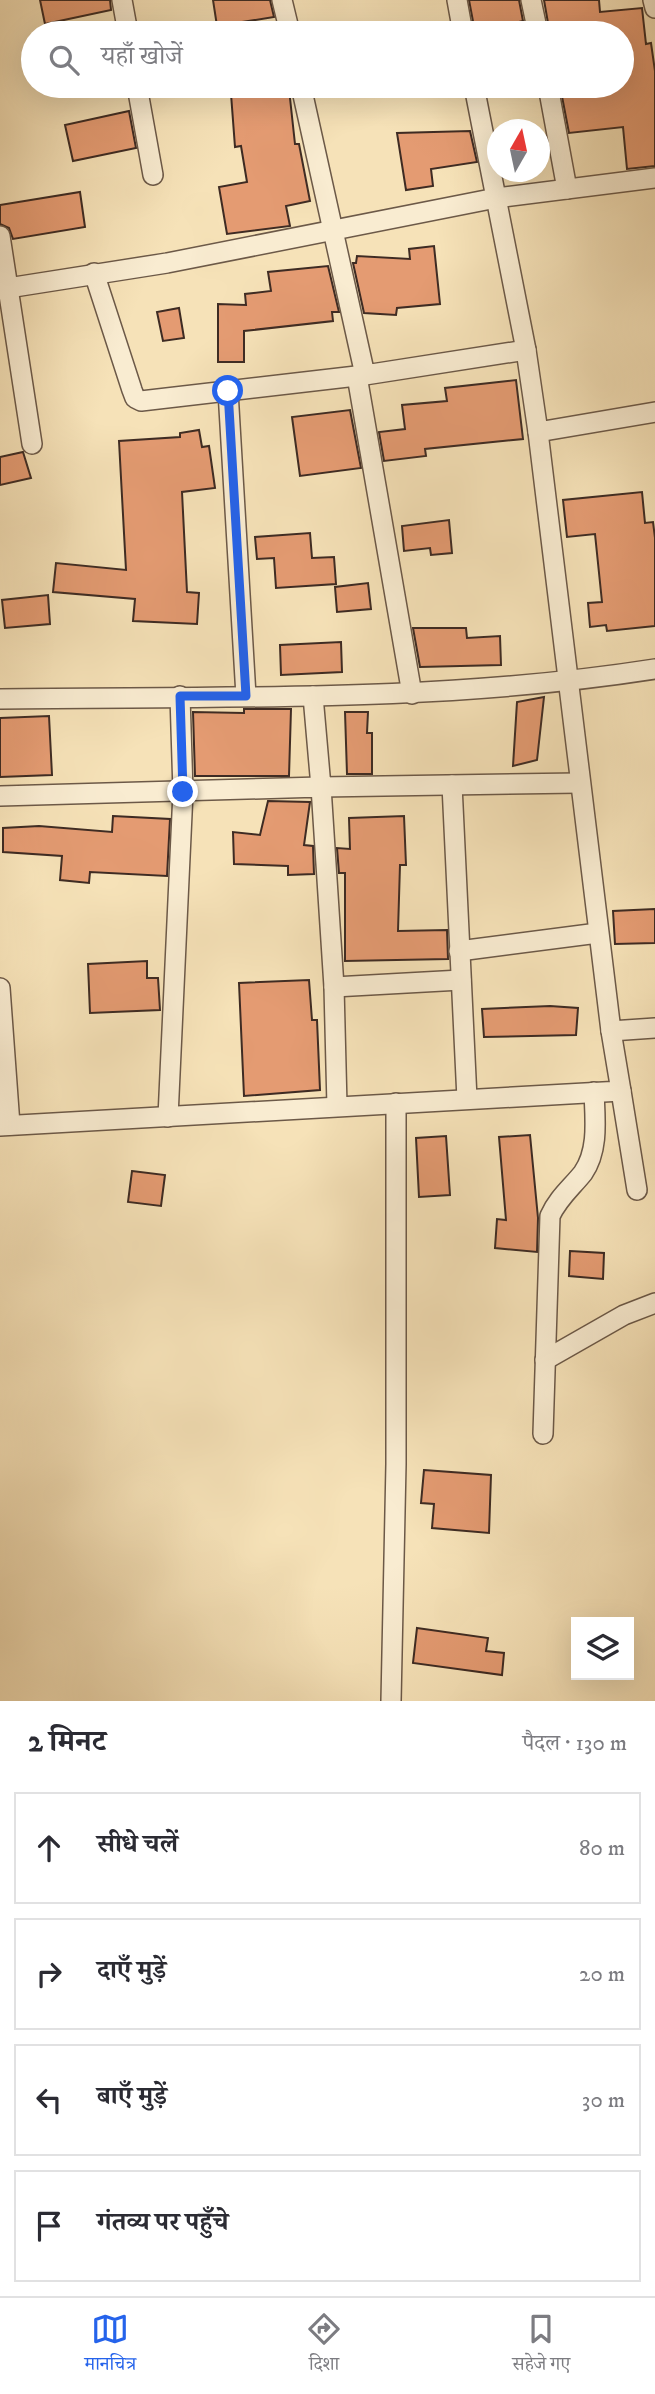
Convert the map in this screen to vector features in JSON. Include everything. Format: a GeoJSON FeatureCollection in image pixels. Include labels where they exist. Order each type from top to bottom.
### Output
{"type":"FeatureCollection","features":[{"type":"Feature","properties":{"kind":"street"},"geometry":{"type":"LineString","coordinates":[[122,0],[126,21]]}},
{"type":"Feature","properties":{"kind":"street"},"geometry":{"type":"LineString","coordinates":[[282,0],[287,21]]}},
{"type":"Feature","properties":{"kind":"street"},"geometry":{"type":"LineString","coordinates":[[457,0],[461,21]]}},
{"type":"Feature","properties":{"kind":"street"},"geometry":{"type":"LineString","coordinates":[[531,0],[535,21]]}},
{"type":"Feature","properties":{"kind":"street"},"geometry":{"type":"LineString","coordinates":[[653,0],[655,8]]}},
{"type":"Feature","properties":{"kind":"street"},"geometry":{"type":"LineString","coordinates":[[139,98],[153,175]]}},
{"type":"Feature","properties":{"kind":"street"},"geometry":{"type":"LineString","coordinates":[[304,98],[361,376],[412,694]]}},
{"type":"Feature","properties":{"kind":"street"},"geometry":{"type":"LineString","coordinates":[[476,98],[526,350],[598,933],[637,1190]]}},
{"type":"Feature","properties":{"kind":"street"},"geometry":{"type":"LineString","coordinates":[[550,98],[567,189]]}},
{"type":"Feature","properties":{"kind":"street"},"geometry":{"type":"LineString","coordinates":[[8,288],[496,198],[655,178]]}},
{"type":"Feature","properties":{"kind":"street"},"geometry":{"type":"LineString","coordinates":[[0,236],[33,444]]}},
{"type":"Feature","properties":{"kind":"street"},"geometry":{"type":"LineString","coordinates":[[94,274],[135,398],[154,402],[361,376],[526,350]]}},
{"type":"Feature","properties":{"kind":"street"},"geometry":{"type":"LineString","coordinates":[[228,391],[246,696]]}},
{"type":"Feature","properties":{"kind":"street"},"geometry":{"type":"LineString","coordinates":[[538,432],[655,412]]}},
{"type":"Feature","properties":{"kind":"street"},"geometry":{"type":"LineString","coordinates":[[0,699],[412,694],[568,683],[655,670]]}},
{"type":"Feature","properties":{"kind":"street"},"geometry":{"type":"LineString","coordinates":[[168,1117],[183,792],[180,696]]}},
{"type":"Feature","properties":{"kind":"street"},"geometry":{"type":"LineString","coordinates":[[313,696],[334,987],[337,1107]]}},
{"type":"Feature","properties":{"kind":"street"},"geometry":{"type":"LineString","coordinates":[[0,796],[579,783]]}},
{"type":"Feature","properties":{"kind":"street"},"geometry":{"type":"LineString","coordinates":[[452,785],[467,1099]]}},
{"type":"Feature","properties":{"kind":"street"},"geometry":{"type":"LineString","coordinates":[[459,951],[598,933]]}},
{"type":"Feature","properties":{"kind":"street"},"geometry":{"type":"LineString","coordinates":[[334,987],[461,980]]}},
{"type":"Feature","properties":{"kind":"street"},"geometry":{"type":"LineString","coordinates":[[0,988],[5,1125],[621,1091]]}},
{"type":"Feature","properties":{"kind":"street"},"geometry":{"type":"LineString","coordinates":[[611,1031],[655,1028]]}},
{"type":"Feature","properties":{"kind":"street"},"geometry":{"type":"LineString","coordinates":[[543,1434],[550,1216],[557,1200],[585,1170],[593,1152],[594,1092]]}},
{"type":"Feature","properties":{"kind":"street"},"geometry":{"type":"LineString","coordinates":[[391,1701],[396,1464],[396,1103]]}},
{"type":"Feature","properties":{"kind":"street"},"geometry":{"type":"LineString","coordinates":[[545,1360],[624,1315],[655,1303]]}},
{"type":"Feature","properties":{"kind":"building"},"geometry":{"type":"Polygon","coordinates":[[[40,0],[110,0],[111,10],[59,21],[44,21],[40,0]]]}},
{"type":"Feature","properties":{"kind":"building"},"geometry":{"type":"Polygon","coordinates":[[[213,0],[270,0],[274,17],[249,21],[216,21],[213,0]]]}},
{"type":"Feature","properties":{"kind":"building"},"geometry":{"type":"Polygon","coordinates":[[[469,0],[519,0],[523,21],[473,21],[469,0]]]}},
{"type":"Feature","properties":{"kind":"building"},"geometry":{"type":"Polygon","coordinates":[[[544,0],[599,0],[600,12],[642,8],[646,44],[651,43],[655,71],[655,166],[627,169],[623,127],[569,133],[562,98],[634,98],[634,21],[548,21],[544,0]]]}},
{"type":"Feature","properties":{"kind":"building"},"geometry":{"type":"Polygon","coordinates":[[[231,98],[290,98],[295,144],[299,144],[310,201],[286,206],[290,226],[227,234],[219,187],[247,182],[241,146],[235,147],[231,98]]]}},
{"type":"Feature","properties":{"kind":"building"},"geometry":{"type":"Polygon","coordinates":[[[129,111],[136,148],[73,161],[65,125],[129,111]]]}},
{"type":"Feature","properties":{"kind":"building"},"geometry":{"type":"Polygon","coordinates":[[[470,131],[477,162],[431,169],[433,186],[406,190],[397,133],[470,131]]]}},
{"type":"Feature","properties":{"kind":"building"},"geometry":{"type":"Polygon","coordinates":[[[80,192],[85,227],[13,239],[9,228],[0,224],[0,205],[80,192]]]}},
{"type":"Feature","properties":{"kind":"building"},"geometry":{"type":"Polygon","coordinates":[[[434,246],[440,304],[397,308],[396,315],[364,313],[353,263],[356,263],[357,256],[410,259],[409,249],[434,246]]]}},
{"type":"Feature","properties":{"kind":"building"},"geometry":{"type":"Polygon","coordinates":[[[328,266],[339,312],[332,312],[333,321],[244,331],[244,362],[218,362],[218,304],[246,305],[245,294],[271,291],[268,272],[328,266]]]}},
{"type":"Feature","properties":{"kind":"building"},"geometry":{"type":"Polygon","coordinates":[[[179,308],[184,338],[163,341],[157,312],[179,308]]]}},
{"type":"Feature","properties":{"kind":"building"},"geometry":{"type":"Polygon","coordinates":[[[516,380],[523,439],[425,449],[426,456],[384,461],[379,432],[405,429],[402,405],[447,401],[445,388],[516,380]]]}},
{"type":"Feature","properties":{"kind":"building"},"geometry":{"type":"Polygon","coordinates":[[[350,410],[361,468],[300,476],[292,417],[350,410]]]}},
{"type":"Feature","properties":{"kind":"building"},"geometry":{"type":"Polygon","coordinates":[[[199,430],[202,447],[209,446],[215,488],[182,492],[187,592],[199,593],[197,624],[133,621],[135,599],[53,592],[56,563],[126,570],[119,441],[180,437],[180,433],[199,430]]]}},
{"type":"Feature","properties":{"kind":"building"},"geometry":{"type":"Polygon","coordinates":[[[23,452],[31,478],[0,485],[0,457],[23,452]]]}},
{"type":"Feature","properties":{"kind":"building"},"geometry":{"type":"Polygon","coordinates":[[[642,492],[645,523],[653,522],[655,538],[655,626],[607,631],[606,625],[590,627],[588,603],[602,602],[595,534],[567,537],[563,500],[642,492]]]}},
{"type":"Feature","properties":{"kind":"building"},"geometry":{"type":"Polygon","coordinates":[[[449,520],[452,553],[431,555],[430,548],[404,551],[402,526],[449,520]]]}},
{"type":"Feature","properties":{"kind":"building"},"geometry":{"type":"Polygon","coordinates":[[[310,533],[312,558],[334,557],[336,584],[276,588],[274,558],[257,559],[255,537],[310,533]]]}},
{"type":"Feature","properties":{"kind":"building"},"geometry":{"type":"Polygon","coordinates":[[[368,583],[371,609],[337,612],[335,587],[368,583]]]}},
{"type":"Feature","properties":{"kind":"building"},"geometry":{"type":"Polygon","coordinates":[[[48,595],[50,624],[5,628],[2,600],[48,595]]]}},
{"type":"Feature","properties":{"kind":"building"},"geometry":{"type":"Polygon","coordinates":[[[413,628],[466,628],[467,638],[500,636],[501,665],[420,667],[413,628]]]}},
{"type":"Feature","properties":{"kind":"building"},"geometry":{"type":"Polygon","coordinates":[[[341,642],[342,672],[281,675],[280,645],[341,642]]]}},
{"type":"Feature","properties":{"kind":"building"},"geometry":{"type":"Polygon","coordinates":[[[544,697],[537,760],[513,766],[517,702],[544,697]]]}},
{"type":"Feature","properties":{"kind":"building"},"geometry":{"type":"Polygon","coordinates":[[[244,709],[291,709],[289,776],[195,776],[193,712],[244,713],[244,709]]]}},
{"type":"Feature","properties":{"kind":"building"},"geometry":{"type":"Polygon","coordinates":[[[345,712],[368,712],[367,733],[372,733],[372,774],[347,774],[345,712]]]}},
{"type":"Feature","properties":{"kind":"building"},"geometry":{"type":"Polygon","coordinates":[[[49,716],[52,775],[0,777],[0,718],[49,716]]]}},
{"type":"Feature","properties":{"kind":"building"},"geometry":{"type":"Polygon","coordinates":[[[268,801],[310,802],[304,845],[313,846],[314,874],[288,875],[288,866],[234,864],[233,832],[260,835],[268,801]]]}},
{"type":"Feature","properties":{"kind":"building"},"geometry":{"type":"Polygon","coordinates":[[[113,816],[170,819],[167,876],[90,872],[89,883],[60,880],[62,856],[3,852],[3,828],[39,826],[112,832],[113,816]]]}},
{"type":"Feature","properties":{"kind":"building"},"geometry":{"type":"Polygon","coordinates":[[[404,816],[406,865],[400,865],[398,931],[447,930],[448,959],[345,961],[345,873],[339,873],[337,848],[350,849],[349,818],[404,816]]]}},
{"type":"Feature","properties":{"kind":"building"},"geometry":{"type":"Polygon","coordinates":[[[655,909],[655,943],[615,944],[613,911],[655,909]]]}},
{"type":"Feature","properties":{"kind":"building"},"geometry":{"type":"Polygon","coordinates":[[[147,961],[147,978],[158,978],[160,1010],[90,1013],[88,964],[147,961]]]}},
{"type":"Feature","properties":{"kind":"building"},"geometry":{"type":"Polygon","coordinates":[[[309,980],[312,1020],[317,1020],[320,1090],[244,1096],[239,983],[309,980]]]}},
{"type":"Feature","properties":{"kind":"building"},"geometry":{"type":"Polygon","coordinates":[[[550,1006],[578,1008],[576,1035],[484,1037],[482,1009],[550,1006]]]}},
{"type":"Feature","properties":{"kind":"building"},"geometry":{"type":"Polygon","coordinates":[[[530,1135],[538,1218],[537,1252],[495,1248],[497,1219],[506,1220],[499,1137],[530,1135]]]}},
{"type":"Feature","properties":{"kind":"building"},"geometry":{"type":"Polygon","coordinates":[[[446,1136],[450,1195],[419,1197],[416,1138],[446,1136]]]}},
{"type":"Feature","properties":{"kind":"building"},"geometry":{"type":"Polygon","coordinates":[[[132,1171],[165,1175],[161,1206],[128,1202],[132,1171]]]}},
{"type":"Feature","properties":{"kind":"building"},"geometry":{"type":"Polygon","coordinates":[[[570,1251],[604,1253],[603,1279],[569,1276],[570,1251]]]}},
{"type":"Feature","properties":{"kind":"building"},"geometry":{"type":"Polygon","coordinates":[[[424,1470],[491,1475],[489,1533],[432,1528],[434,1504],[421,1503],[424,1470]]]}},
{"type":"Feature","properties":{"kind":"building"},"geometry":{"type":"Polygon","coordinates":[[[417,1628],[488,1638],[486,1651],[504,1653],[502,1675],[413,1663],[417,1628]]]}},
{"type":"Feature","properties":{"kind":"route"},"geometry":{"type":"LineString","coordinates":[[183,792],[180,696],[246,696],[228,391]]}}]}
